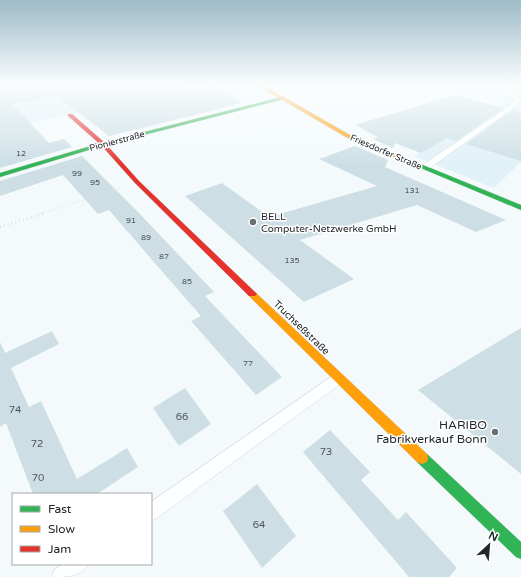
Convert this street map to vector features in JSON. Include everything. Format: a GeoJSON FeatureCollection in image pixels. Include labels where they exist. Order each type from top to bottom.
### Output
{"type":"FeatureCollection","features":[{"type":"Feature","properties":{"kind":"street","name":"Pionierstraße"},"geometry":{"type":"LineString","coordinates":[[0,175],[103,144],[232,111]]}},
{"type":"Feature","properties":{"kind":"street","name":"Friesdorfer Straße"},"geometry":{"type":"LineString","coordinates":[[304,111],[348,136],[521,208]]}},
{"type":"Feature","properties":{"kind":"street","name":"Truchseßstraße"},"geometry":{"type":"LineString","coordinates":[[70,115],[103,144],[137,182],[338,378],[521,552]]}},
{"type":"Feature","properties":{"kind":"lane"},"geometry":{"type":"LineString","coordinates":[[424,168],[506,111]]}},
{"type":"Feature","properties":{"kind":"lane"},"geometry":{"type":"LineString","coordinates":[[152,511],[338,378]]}},
{"type":"Feature","properties":{"kind":"lane"},"geometry":{"type":"LineString","coordinates":[[61,577],[78,565]]}},
{"type":"Feature","properties":{"kind":"path"},"geometry":{"type":"LineString","coordinates":[[0,228],[137,182]]}},
{"type":"Feature","properties":{"kind":"shaded area"},"geometry":{"type":"Polygon","coordinates":[[[0,111],[85,111],[0,130],[0,111]]]}},
{"type":"Feature","properties":{"kind":"shaded area"},"geometry":{"type":"Polygon","coordinates":[[[491,111],[521,111],[521,162],[494,188],[414,156],[491,111]]]}},
{"type":"Feature","properties":{"kind":"building"},"geometry":{"type":"Polygon","coordinates":[[[0,111],[19,111],[49,143],[64,139],[72,147],[0,168],[0,111]]]}},
{"type":"Feature","properties":{"kind":"building"},"geometry":{"type":"Polygon","coordinates":[[[76,111],[211,111],[109,136],[76,111]]]}},
{"type":"Feature","properties":{"kind":"building"},"geometry":{"type":"Polygon","coordinates":[[[401,111],[500,111],[456,141],[447,138],[421,153],[395,143],[393,148],[373,139],[378,137],[355,125],[401,111]]]}},
{"type":"Feature","properties":{"kind":"building"},"geometry":{"type":"Polygon","coordinates":[[[512,111],[521,112],[521,161],[466,144],[512,111]]]}},
{"type":"Feature","properties":{"kind":"building"},"geometry":{"type":"Polygon","coordinates":[[[355,146],[388,160],[385,167],[506,220],[476,232],[417,205],[300,240],[354,279],[304,302],[185,196],[222,183],[269,217],[377,186],[319,159],[355,146]]]}},
{"type":"Feature","properties":{"kind":"building"},"geometry":{"type":"Polygon","coordinates":[[[82,156],[139,213],[214,292],[205,296],[282,377],[256,395],[191,321],[201,316],[109,210],[98,214],[63,175],[0,196],[0,181],[82,156]]]}},
{"type":"Feature","properties":{"kind":"building","name":"HARIBO Fabrikverkauf Bonn"},"geometry":{"type":"Polygon","coordinates":[[[521,328],[521,474],[418,390],[521,328]]]}},
{"type":"Feature","properties":{"kind":"building"},"geometry":{"type":"Polygon","coordinates":[[[52,331],[59,344],[11,368],[29,407],[41,401],[77,479],[127,448],[138,467],[99,493],[33,493],[6,423],[0,427],[0,342],[5,353],[52,331]]]}},
{"type":"Feature","properties":{"kind":"building"},"geometry":{"type":"Polygon","coordinates":[[[185,388],[211,424],[179,446],[153,408],[185,388]]]}},
{"type":"Feature","properties":{"kind":"building"},"geometry":{"type":"Polygon","coordinates":[[[330,430],[370,472],[361,480],[398,520],[406,512],[457,568],[449,577],[409,577],[303,452],[330,430]]]}},
{"type":"Feature","properties":{"kind":"building"},"geometry":{"type":"Polygon","coordinates":[[[257,484],[296,536],[262,568],[223,511],[257,484]]]}},
{"type":"Feature","properties":{"kind":"traffic: fast"},"geometry":{"type":"LineString","coordinates":[[0,175],[103,144],[232,111]]}},
{"type":"Feature","properties":{"kind":"traffic: fast"},"geometry":{"type":"LineString","coordinates":[[399,157],[521,208]]}},
{"type":"Feature","properties":{"kind":"traffic: fast"},"geometry":{"type":"LineString","coordinates":[[422,458],[521,552]]}},
{"type":"Feature","properties":{"kind":"traffic: slow"},"geometry":{"type":"LineString","coordinates":[[304,111],[348,136],[399,157]]}},
{"type":"Feature","properties":{"kind":"traffic: slow"},"geometry":{"type":"LineString","coordinates":[[252,294],[422,458]]}},
{"type":"Feature","properties":{"kind":"traffic: jam"},"geometry":{"type":"LineString","coordinates":[[70,115],[103,144],[137,182],[252,294]]}},
{"type":"Feature","properties":{"kind":"place","name":"BELL Computer-Netzwerke GmbH"},"geometry":{"type":"Point","coordinates":[253,222]}},
{"type":"Feature","properties":{"kind":"place","name":"HARIBO Fabrikverkauf Bonn"},"geometry":{"type":"Point","coordinates":[495,432]}}]}
